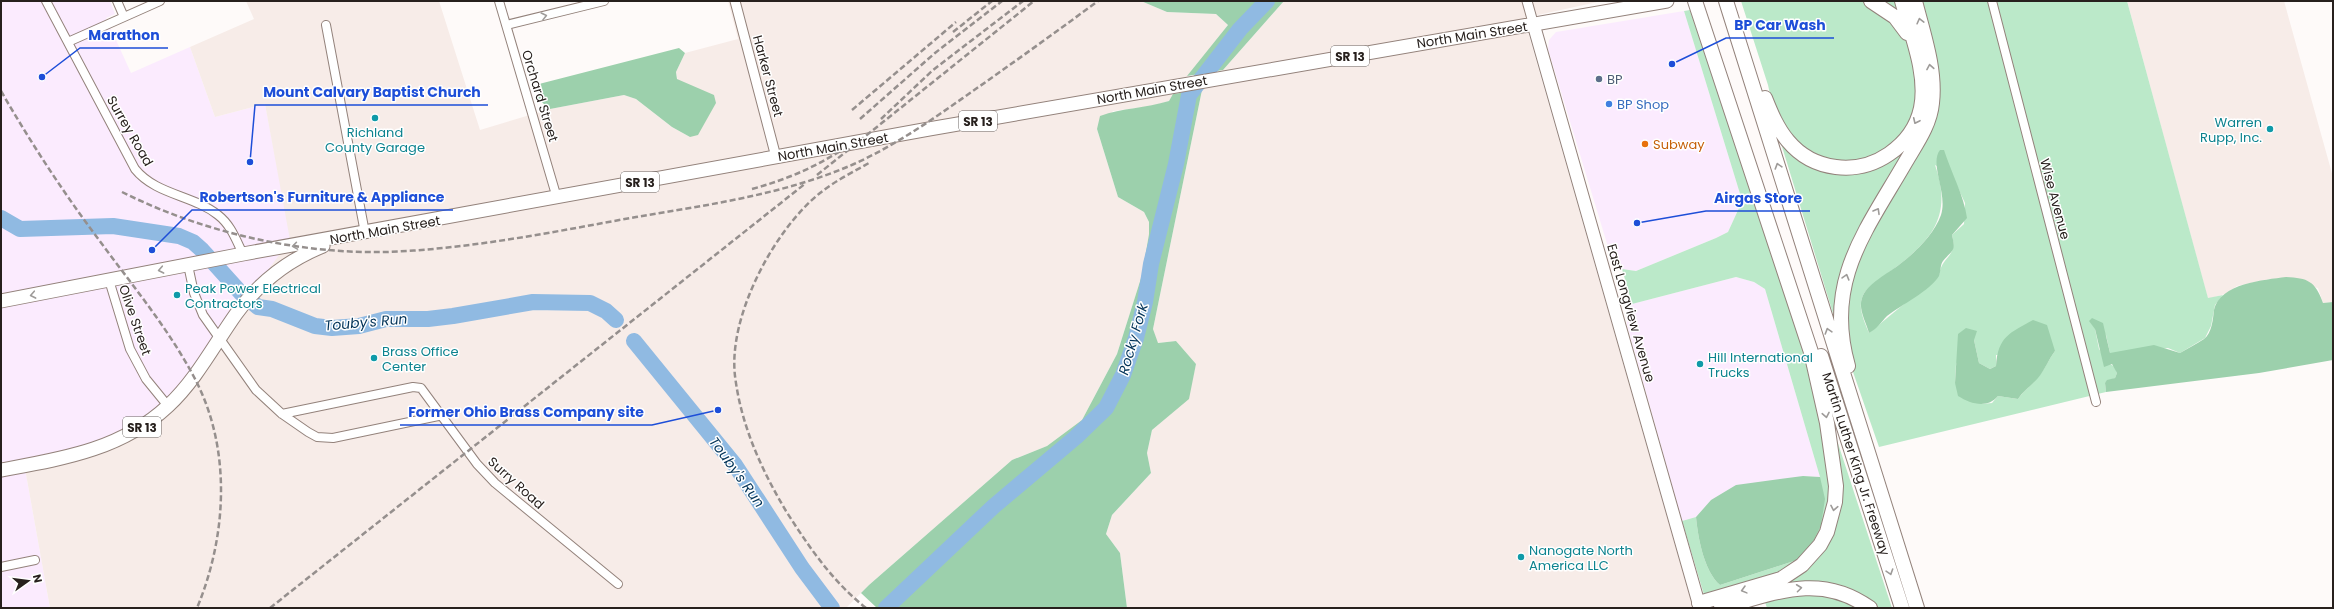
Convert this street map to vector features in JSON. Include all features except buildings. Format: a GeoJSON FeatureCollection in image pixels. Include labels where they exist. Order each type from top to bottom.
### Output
{"type":"FeatureCollection","features":[{"type":"Feature","properties":{"kind":"highway","name":"North Main Street"},"geometry":{"type":"LineString","coordinates":[[1,301],[243,254],[347,237],[776,157],[1181,85],[1534,26],[1667,1]]}},
{"type":"Feature","properties":{"kind":"highway"},"geometry":{"type":"LineString","coordinates":[[1695,1],[1721,70],[1811,352],[1827,423],[1836,486],[1835,502],[1827,532],[1816,550],[1802,565],[1781,579],[1700,605]]}},
{"type":"Feature","properties":{"kind":"highway","name":"Martin Luther King Jr. Freeway"},"geometry":{"type":"LineString","coordinates":[[1702,1],[1721,70],[1823,361],[1902,608]]}},
{"type":"Feature","properties":{"kind":"highway","name":"Martin Luther King Jr. Freeway"},"geometry":{"type":"LineString","coordinates":[[1726,1],[1750,65],[1837,359],[1917,608]]}},
{"type":"Feature","properties":{"kind":"highway"},"geometry":{"type":"LineString","coordinates":[[1733,1],[1750,65],[1772,115],[1788,141],[1797,150],[1816,161],[1836,167],[1855,168],[1875,162],[1903,142],[1914,126],[1921,107],[1922,88],[1914,46],[1902,1]]}},
{"type":"Feature","properties":{"kind":"highway"},"geometry":{"type":"LineString","coordinates":[[1871,1],[1895,17],[1914,46]]}},
{"type":"Feature","properties":{"kind":"highway"},"geometry":{"type":"LineString","coordinates":[[1910,585],[1907,554],[1847,363],[1840,319],[1842,290],[1853,257],[1922,134],[1930,115],[1932,103],[1932,78],[1915,1]]}},
{"type":"Feature","properties":{"kind":"highway","name":"SR 13"},"geometry":{"type":"LineString","coordinates":[[1,470],[69,457],[107,446],[142,427],[168,406],[194,376],[237,313],[255,292],[293,260],[347,237]]}},
{"type":"Feature","properties":{"kind":"highway"},"geometry":{"type":"LineString","coordinates":[[1721,608],[1784,591],[1805,587],[1839,592],[1870,608]]}},
{"type":"Feature","properties":{"kind":"main road","name":"East Longview Avenue"},"geometry":{"type":"LineString","coordinates":[[1534,26],[1700,605]]}},
{"type":"Feature","properties":{"kind":"street","name":"Surrey Road"},"geometry":{"type":"LineString","coordinates":[[46,1],[140,175],[152,184],[218,215],[231,229],[243,254]]}},
{"type":"Feature","properties":{"kind":"street"},"geometry":{"type":"LineString","coordinates":[[117,1],[124,17]]}},
{"type":"Feature","properties":{"kind":"street"},"geometry":{"type":"LineString","coordinates":[[68,42],[160,1]]}},
{"type":"Feature","properties":{"kind":"street","name":"Orchard Street"},"geometry":{"type":"LineString","coordinates":[[499,1],[557,198]]}},
{"type":"Feature","properties":{"kind":"street"},"geometry":{"type":"LineString","coordinates":[[506,25],[604,1]]}},
{"type":"Feature","properties":{"kind":"street","name":"Harker Street"},"geometry":{"type":"LineString","coordinates":[[735,1],[776,157]]}},
{"type":"Feature","properties":{"kind":"street"},"geometry":{"type":"LineString","coordinates":[[1527,1],[1534,26]]}},
{"type":"Feature","properties":{"kind":"street","name":"Wise Avenue"},"geometry":{"type":"LineString","coordinates":[[1992,1],[2096,402]]}},
{"type":"Feature","properties":{"kind":"street"},"geometry":{"type":"LineString","coordinates":[[326,25],[366,233]]}},
{"type":"Feature","properties":{"kind":"street"},"geometry":{"type":"LineString","coordinates":[[194,264],[199,306],[219,339],[256,390],[282,414],[308,432],[325,439],[443,416]]}},
{"type":"Feature","properties":{"kind":"street","name":"Olive Street"},"geometry":{"type":"LineString","coordinates":[[109,280],[130,349],[146,379],[168,406]]}},
{"type":"Feature","properties":{"kind":"street","name":"Surry Road"},"geometry":{"type":"LineString","coordinates":[[282,414],[414,387],[423,390],[477,464],[495,483],[618,584]]}},
{"type":"Feature","properties":{"kind":"street"},"geometry":{"type":"LineString","coordinates":[[1,567],[35,560]]}},
{"type":"Feature","properties":{"kind":"shaded area"},"geometry":{"type":"Polygon","coordinates":[[[1,1],[110,1],[115,14],[106,18],[131,73],[190,47],[215,117],[265,104],[291,240],[181,389],[143,424],[105,444],[24,463],[50,608],[1,608],[1,1]]]}},
{"type":"Feature","properties":{"kind":"shaded area"},"geometry":{"type":"Polygon","coordinates":[[[246,1],[439,1],[480,130],[550,109],[624,95],[636,99],[672,127],[690,137],[676,72],[685,53],[738,39],[728,1],[1141,1],[1167,12],[1216,14],[1228,25],[1169,101],[1153,106],[1113,111],[1097,129],[1118,197],[1144,212],[1149,222],[1149,234],[1142,275],[1117,354],[1082,420],[1047,446],[1012,460],[869,585],[846,608],[50,608],[24,463],[75,453],[143,424],[181,389],[290,240],[265,104],[215,117],[190,47],[254,19],[246,1]]]}},
{"type":"Feature","properties":{"kind":"shaded area"},"geometry":{"type":"Polygon","coordinates":[[[1284,1],[1602,1],[1524,18],[1693,608],[1127,608],[1120,553],[1106,534],[1112,515],[1151,473],[1147,453],[1152,430],[1188,399],[1196,364],[1176,341],[1157,343],[1153,329],[1202,90],[1223,70],[1284,1]]]}},
{"type":"Feature","properties":{"kind":"shaded area"},"geometry":{"type":"Polygon","coordinates":[[[2127,1],[2284,1],[2333,177],[2333,302],[2323,303],[2318,288],[2269,279],[2237,286],[2225,294],[2208,299],[2127,1]]]}},
{"type":"Feature","properties":{"kind":"shaded area"},"geometry":{"type":"Polygon","coordinates":[[[1684,11],[1741,197],[1739,208],[1728,232],[1636,271],[1622,269],[1612,260],[1548,49],[1549,40],[1556,32],[1684,11]]]}},
{"type":"Feature","properties":{"kind":"shaded area"},"geometry":{"type":"Polygon","coordinates":[[[1736,277],[1754,282],[1765,289],[1820,477],[1803,476],[1711,500],[1696,517],[1682,521],[1627,324],[1627,309],[1632,304],[1736,277]]]}},
{"type":"Feature","properties":{"kind":"green space"},"geometry":{"type":"Polygon","coordinates":[[[1141,1],[1284,1],[1223,70],[1187,76],[1228,25],[1216,14],[1167,12],[1141,1]]]}},
{"type":"Feature","properties":{"kind":"green space"},"geometry":{"type":"Polygon","coordinates":[[[1741,1],[2127,1],[2208,298],[2223,295],[2215,305],[2211,326],[2205,338],[2180,353],[2168,348],[2114,354],[2110,353],[2106,335],[2095,329],[2099,349],[2110,364],[2115,367],[2117,373],[2115,378],[2105,383],[2106,392],[1879,447],[1835,320],[1780,140],[1768,85],[1741,1]],[[1935,165],[1940,185],[1941,202],[1939,217],[1933,230],[1924,243],[1871,286],[1863,295],[1861,311],[1869,333],[1939,275],[1943,264],[1953,248],[1952,235],[1964,224],[1965,203],[1952,175],[1935,165]],[[1974,340],[1956,364],[1955,383],[1982,404],[1992,403],[1998,396],[2018,399],[2040,375],[2055,351],[1996,355],[1996,366],[1990,369],[1979,363],[1974,340]]]}},
{"type":"Feature","properties":{"kind":"green space"},"geometry":{"type":"Polygon","coordinates":[[[1690,10],[1798,333],[1806,363],[1832,425],[1892,608],[1767,608],[1764,599],[1750,608],[1708,608],[1682,521],[1696,517],[1698,535],[1706,563],[1714,579],[1720,585],[1797,560],[1820,477],[1765,289],[1754,282],[1736,277],[1632,304],[1622,269],[1636,271],[1728,232],[1739,208],[1741,197],[1684,11],[1690,10]]]}},
{"type":"Feature","properties":{"kind":"green space"},"geometry":{"type":"Polygon","coordinates":[[[679,48],[685,53],[676,72],[677,79],[714,95],[716,103],[698,135],[690,137],[672,127],[636,99],[624,95],[550,109],[538,99],[539,84],[679,48]]]}},
{"type":"Feature","properties":{"kind":"green space"},"geometry":{"type":"Polygon","coordinates":[[[1202,90],[1153,329],[1158,343],[1176,341],[1196,364],[1189,399],[1152,430],[1147,453],[1151,473],[1112,515],[1106,534],[1120,553],[1127,608],[877,608],[861,593],[869,585],[1012,460],[1047,446],[1082,420],[1117,354],[1142,275],[1149,234],[1149,222],[1144,212],[1118,197],[1097,129],[1100,116],[1117,111],[1169,101],[1173,94],[1202,90]]]}},
{"type":"Feature","properties":{"kind":"green space"},"geometry":{"type":"Polygon","coordinates":[[[1940,150],[1944,150],[1960,193],[1967,218],[1952,235],[1954,248],[1942,263],[1939,276],[1935,282],[1887,316],[1869,333],[1861,307],[1864,293],[1873,283],[1900,264],[1918,248],[1934,229],[1941,215],[1943,206],[1936,163],[1940,150]]]}},
{"type":"Feature","properties":{"kind":"green space"},"geometry":{"type":"Polygon","coordinates":[[[2286,277],[2300,278],[2310,282],[2314,285],[2323,303],[2333,302],[2333,360],[2259,373],[2106,392],[2105,383],[2107,380],[2115,378],[2117,373],[2112,364],[2104,367],[2095,329],[2089,321],[2092,318],[2103,323],[2110,353],[2154,345],[2180,353],[2207,336],[2212,326],[2214,310],[2218,301],[2225,294],[2244,284],[2286,277]]]}},
{"type":"Feature","properties":{"kind":"green space"},"geometry":{"type":"Polygon","coordinates":[[[2033,320],[2047,325],[2055,351],[2040,375],[2018,399],[1998,396],[1989,403],[1979,404],[1973,403],[1958,396],[1955,383],[1958,334],[1966,328],[1977,331],[1974,340],[1979,363],[1990,369],[1996,366],[1999,348],[2007,337],[2018,328],[2033,320]]]}},
{"type":"Feature","properties":{"kind":"green space"},"geometry":{"type":"Polygon","coordinates":[[[1803,476],[1820,477],[1825,499],[1821,525],[1811,546],[1797,560],[1720,585],[1714,579],[1706,563],[1698,535],[1696,517],[1711,500],[1736,485],[1803,476]]]}},
{"type":"Feature","properties":{"kind":"waterway","name":"Rocky Fork"},"geometry":{"type":"LineString","coordinates":[[886,608],[994,506],[1076,437],[1106,408],[1123,375],[1136,338],[1145,302],[1151,264],[1176,164],[1189,95],[1240,29],[1267,1]]}},
{"type":"Feature","properties":{"kind":"waterway","name":"Touby's Run"},"geometry":{"type":"LineString","coordinates":[[1,218],[20,229],[113,226],[179,236],[193,242],[202,250],[240,292],[258,307],[272,309],[315,326],[332,328],[359,326],[386,319],[428,319],[533,302],[590,303],[606,311],[616,320]]}},
{"type":"Feature","properties":{"kind":"waterway","name":"Touby's Run"},"geometry":{"type":"LineString","coordinates":[[634,341],[735,465],[802,568],[832,608]]}},
{"type":"Feature","properties":{"kind":"railway"},"geometry":{"type":"LineString","coordinates":[[953,32],[992,1]]}},
{"type":"Feature","properties":{"kind":"railway"},"geometry":{"type":"LineString","coordinates":[[860,119],[935,53],[1002,1]]}},
{"type":"Feature","properties":{"kind":"railway"},"geometry":{"type":"LineString","coordinates":[[881,119],[933,70],[1023,1]]}},
{"type":"Feature","properties":{"kind":"railway"},"geometry":{"type":"LineString","coordinates":[[817,175],[1034,1]]}},
{"type":"Feature","properties":{"kind":"railway"},"geometry":{"type":"LineString","coordinates":[[122,192],[184,219],[251,238],[318,249],[352,252],[386,252],[480,244],[719,203],[774,191],[801,183],[870,157],[914,131],[942,112],[1098,1]]}},
{"type":"Feature","properties":{"kind":"railway"},"geometry":{"type":"LineString","coordinates":[[852,110],[956,22]]}},
{"type":"Feature","properties":{"kind":"railway"},"geometry":{"type":"LineString","coordinates":[[1,91],[60,185],[173,341],[194,377],[206,404],[215,433],[220,462],[221,492],[215,552],[197,608]]}},
{"type":"Feature","properties":{"kind":"railway"},"geometry":{"type":"LineString","coordinates":[[752,189],[799,173],[843,149]]}},
{"type":"Feature","properties":{"kind":"railway"},"geometry":{"type":"LineString","coordinates":[[866,608],[842,587],[803,538],[768,479],[753,446],[742,412],[735,376],[735,352],[739,327],[747,301],[771,251],[786,229],[803,209],[820,193],[869,163]]}},
{"type":"Feature","properties":{"kind":"railway"},"geometry":{"type":"LineString","coordinates":[[270,608],[806,183]]}},
{"type":"Feature","properties":{"kind":"place","name":"BP Car Wash"},"geometry":{"type":"Point","coordinates":[1672,64]}},
{"type":"Feature","properties":{"kind":"place","name":"Marathon"},"geometry":{"type":"Point","coordinates":[42,77]}},
{"type":"Feature","properties":{"kind":"place","name":"BP"},"geometry":{"type":"Point","coordinates":[1599,79]}},
{"type":"Feature","properties":{"kind":"place","name":"BP Shop"},"geometry":{"type":"Point","coordinates":[1609,104]}},
{"type":"Feature","properties":{"kind":"place","name":"Richland County Garage"},"geometry":{"type":"Point","coordinates":[375,118]}},
{"type":"Feature","properties":{"kind":"place","name":"Warren Rupp, Inc."},"geometry":{"type":"Point","coordinates":[2270,129]}},
{"type":"Feature","properties":{"kind":"place","name":"Subway"},"geometry":{"type":"Point","coordinates":[1645,144]}},
{"type":"Feature","properties":{"kind":"place","name":"Mount Calvary Baptist Church"},"geometry":{"type":"Point","coordinates":[250,162]}},
{"type":"Feature","properties":{"kind":"place","name":"Airgas Store"},"geometry":{"type":"Point","coordinates":[1637,223]}},
{"type":"Feature","properties":{"kind":"place","name":"Robertson's Furniture & Appliance"},"geometry":{"type":"Point","coordinates":[152,250]}},
{"type":"Feature","properties":{"kind":"place","name":"Peak Power Electrical Contractors"},"geometry":{"type":"Point","coordinates":[177,295]}},
{"type":"Feature","properties":{"kind":"place","name":"Brass Office Center"},"geometry":{"type":"Point","coordinates":[374,358]}},
{"type":"Feature","properties":{"kind":"place","name":"Hill International Trucks"},"geometry":{"type":"Point","coordinates":[1700,364]}},
{"type":"Feature","properties":{"kind":"place","name":"Former Ohio Brass Company site"},"geometry":{"type":"Point","coordinates":[718,410]}},
{"type":"Feature","properties":{"kind":"place","name":"Nanogate North America LLC"},"geometry":{"type":"Point","coordinates":[1521,557]}}]}
